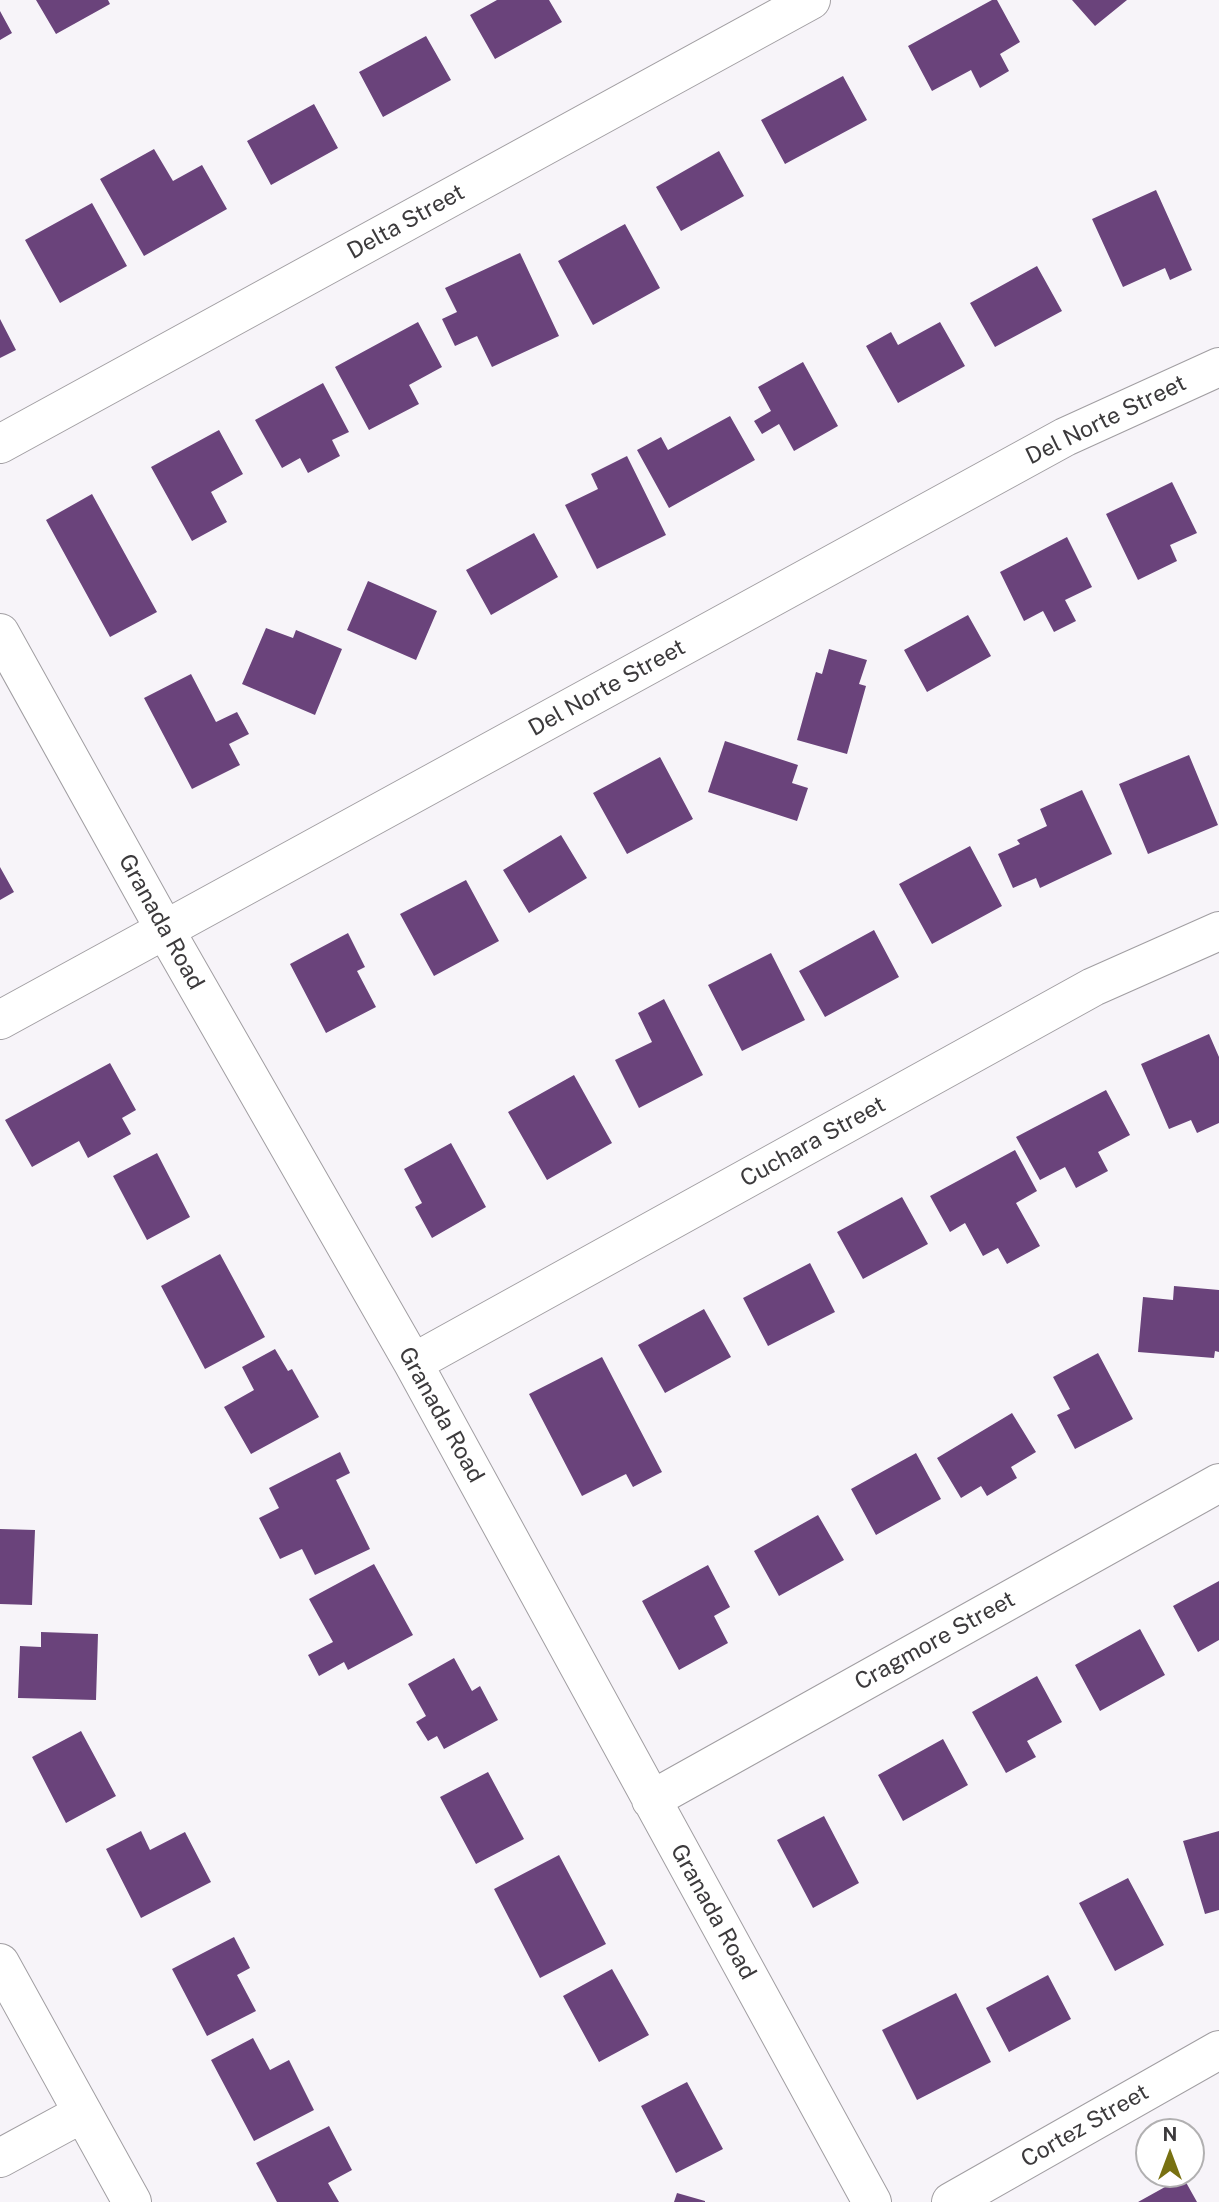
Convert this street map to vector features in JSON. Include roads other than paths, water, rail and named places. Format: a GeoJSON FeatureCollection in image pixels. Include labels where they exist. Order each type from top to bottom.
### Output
{"type":"FeatureCollection","features":[{"type":"Feature","properties":{"kind":"street","name":"Delta Street"},"geometry":{"type":"LineString","coordinates":[[0,444],[811,0]]}},
{"type":"Feature","properties":{"kind":"street","name":"Del Norte Street"},"geometry":{"type":"LineString","coordinates":[[0,1020],[1065,437],[1219,367]]}},
{"type":"Feature","properties":{"kind":"street","name":"Granada Road"},"geometry":{"type":"LineString","coordinates":[[0,633],[165,930],[413,1363],[873,2202]]}},
{"type":"Feature","properties":{"kind":"street","name":"Cuchara Street"},"geometry":{"type":"LineString","coordinates":[[413,1363],[1093,987],[1219,931]]}},
{"type":"Feature","properties":{"kind":"street","name":"Cragmore Street"},"geometry":{"type":"LineString","coordinates":[[651,1800],[1219,1483]]}},
{"type":"Feature","properties":{"kind":"street"},"geometry":{"type":"LineString","coordinates":[[0,1963],[132,2202]]}},
{"type":"Feature","properties":{"kind":"street","name":"Cortez Street"},"geometry":{"type":"LineString","coordinates":[[951,2202],[1219,2050]]}},
{"type":"Feature","properties":{"kind":"street"},"geometry":{"type":"LineString","coordinates":[[0,2158],[83,2113]]}}]}
